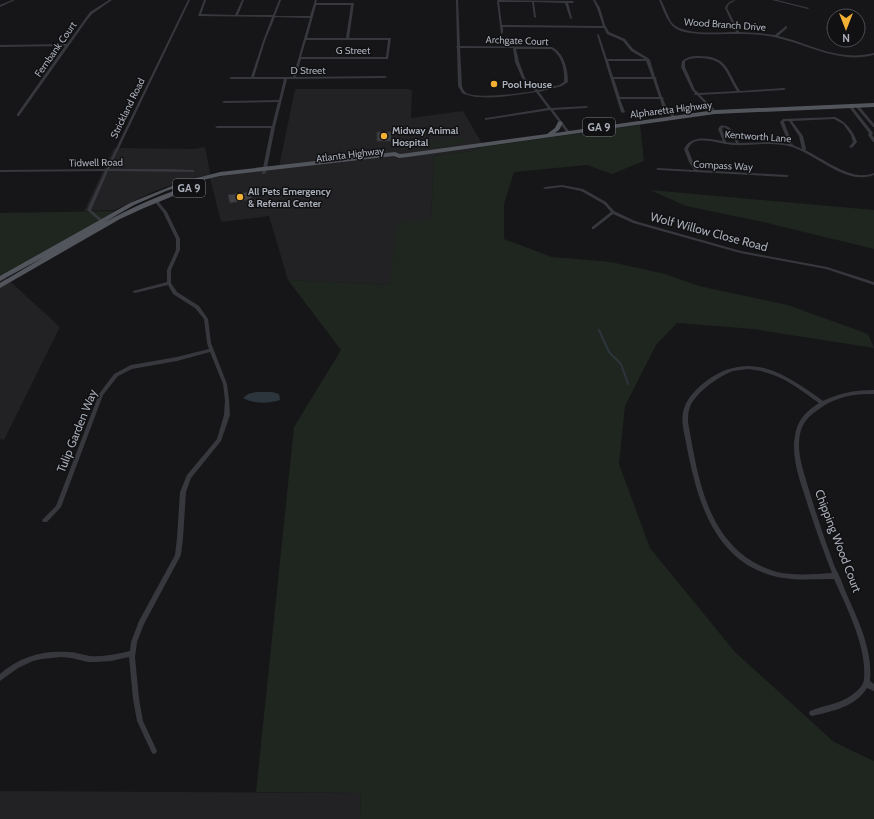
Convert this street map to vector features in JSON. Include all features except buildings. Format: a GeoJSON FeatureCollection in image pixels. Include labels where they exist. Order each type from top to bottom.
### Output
{"type":"FeatureCollection","features":[{"type":"Feature","properties":{"kind":"main road","name":"Alpharetta Highway"},"geometry":{"type":"LineString","coordinates":[[399,156],[715,112],[765,108],[874,105]]}},
{"type":"Feature","properties":{"kind":"main road"},"geometry":{"type":"LineString","coordinates":[[548,135],[557,130],[560,123]]}},
{"type":"Feature","properties":{"kind":"main road","name":"Atlanta Highway"},"geometry":{"type":"LineString","coordinates":[[0,286],[140,200],[170,188],[217,175],[355,165],[396,158],[399,156]]}},
{"type":"Feature","properties":{"kind":"main road","name":"Atlanta Highway"},"geometry":{"type":"LineString","coordinates":[[0,279],[104,223],[183,189],[209,181],[264,171]]}},
{"type":"Feature","properties":{"kind":"street"},"geometry":{"type":"LineString","coordinates":[[0,6],[14,0]]}},
{"type":"Feature","properties":{"kind":"street","name":"Fernbank Court"},"geometry":{"type":"LineString","coordinates":[[18,115],[66,45],[92,13],[111,0]]}},
{"type":"Feature","properties":{"kind":"street","name":"Strickland Road"},"geometry":{"type":"LineString","coordinates":[[104,223],[89,210],[107,169],[189,0]]}},
{"type":"Feature","properties":{"kind":"street"},"geometry":{"type":"LineString","coordinates":[[205,0],[199,15],[311,17]]}},
{"type":"Feature","properties":{"kind":"street"},"geometry":{"type":"LineString","coordinates":[[236,16],[243,0]]}},
{"type":"Feature","properties":{"kind":"street"},"geometry":{"type":"LineString","coordinates":[[252,78],[264,41],[280,0]]}},
{"type":"Feature","properties":{"kind":"street","name":"Archgate Court"},"geometry":{"type":"LineString","coordinates":[[457,0],[458,47],[460,86],[465,93],[471,96],[482,96],[537,91],[557,88],[565,83],[566,80],[561,56],[557,50],[552,48],[458,47]]}},
{"type":"Feature","properties":{"kind":"street"},"geometry":{"type":"LineString","coordinates":[[594,0],[599,9],[601,19],[609,34],[624,40],[632,50],[648,60],[664,106],[673,117]]}},
{"type":"Feature","properties":{"kind":"street","name":"Wood Branch Drive"},"geometry":{"type":"LineString","coordinates":[[660,0],[671,23],[681,30],[776,36],[836,55],[854,57],[874,54]]}},
{"type":"Feature","properties":{"kind":"street"},"geometry":{"type":"LineString","coordinates":[[735,0],[728,4],[726,8],[738,34]]}},
{"type":"Feature","properties":{"kind":"street"},"geometry":{"type":"LineString","coordinates":[[773,0],[808,8]]}},
{"type":"Feature","properties":{"kind":"street"},"geometry":{"type":"LineString","coordinates":[[502,33],[498,1],[573,2]]}},
{"type":"Feature","properties":{"kind":"street"},"geometry":{"type":"LineString","coordinates":[[294,78],[311,17],[316,2],[353,4],[347,39],[305,39]]}},
{"type":"Feature","properties":{"kind":"street"},"geometry":{"type":"LineString","coordinates":[[532,2],[535,17]]}},
{"type":"Feature","properties":{"kind":"street"},"geometry":{"type":"LineString","coordinates":[[566,2],[571,18]]}},
{"type":"Feature","properties":{"kind":"street"},"geometry":{"type":"LineString","coordinates":[[501,26],[605,27]]}},
{"type":"Feature","properties":{"kind":"street"},"geometry":{"type":"LineString","coordinates":[[776,36],[786,27]]}},
{"type":"Feature","properties":{"kind":"street"},"geometry":{"type":"LineString","coordinates":[[598,35],[623,112]]}},
{"type":"Feature","properties":{"kind":"street","name":"G Street"},"geometry":{"type":"LineString","coordinates":[[300,58],[386,58],[390,39],[347,39]]}},
{"type":"Feature","properties":{"kind":"street"},"geometry":{"type":"LineString","coordinates":[[0,46],[66,45]]}},
{"type":"Feature","properties":{"kind":"street"},"geometry":{"type":"LineString","coordinates":[[514,47],[517,62],[524,78],[537,91],[568,132]]}},
{"type":"Feature","properties":{"kind":"street"},"geometry":{"type":"LineString","coordinates":[[715,112],[696,94],[683,63],[688,58],[711,58],[723,62],[740,92]]}},
{"type":"Feature","properties":{"kind":"street"},"geometry":{"type":"LineString","coordinates":[[606,60],[648,60]]}},
{"type":"Feature","properties":{"kind":"street","name":"D Street"},"geometry":{"type":"LineString","coordinates":[[232,78],[385,78]]}},
{"type":"Feature","properties":{"kind":"street"},"geometry":{"type":"LineString","coordinates":[[264,171],[286,78]]}},
{"type":"Feature","properties":{"kind":"street"},"geometry":{"type":"LineString","coordinates":[[612,78],[655,78]]}},
{"type":"Feature","properties":{"kind":"street"},"geometry":{"type":"LineString","coordinates":[[696,94],[784,89]]}},
{"type":"Feature","properties":{"kind":"street"},"geometry":{"type":"LineString","coordinates":[[618,98],[662,98]]}},
{"type":"Feature","properties":{"kind":"street"},"geometry":{"type":"LineString","coordinates":[[224,102],[280,101]]}},
{"type":"Feature","properties":{"kind":"street"},"geometry":{"type":"LineString","coordinates":[[850,106],[873,134],[870,135],[874,141]]}},
{"type":"Feature","properties":{"kind":"street"},"geometry":{"type":"LineString","coordinates":[[858,106],[874,126]]}},
{"type":"Feature","properties":{"kind":"street"},"geometry":{"type":"LineString","coordinates":[[486,119],[550,109],[586,107]]}},
{"type":"Feature","properties":{"kind":"street"},"geometry":{"type":"LineString","coordinates":[[791,145],[782,122],[831,117],[844,123],[853,135],[855,142],[851,147]]}},
{"type":"Feature","properties":{"kind":"street"},"geometry":{"type":"LineString","coordinates":[[790,120],[801,136],[804,149]]}},
{"type":"Feature","properties":{"kind":"street"},"geometry":{"type":"LineString","coordinates":[[725,143],[720,129],[724,126],[732,131],[738,144]]}},
{"type":"Feature","properties":{"kind":"street"},"geometry":{"type":"LineString","coordinates":[[217,127],[274,127]]}},
{"type":"Feature","properties":{"kind":"street","name":"Kentworth Lane"},"geometry":{"type":"LineString","coordinates":[[697,171],[687,153],[686,148],[693,141],[703,140],[738,144],[765,143],[791,145],[804,149],[838,170],[850,174],[865,176],[874,174]]}},
{"type":"Feature","properties":{"kind":"street","name":"Tidwell Road"},"geometry":{"type":"LineString","coordinates":[[0,171],[107,169],[193,171]]}},
{"type":"Feature","properties":{"kind":"street","name":"Compass Way"},"geometry":{"type":"LineString","coordinates":[[658,170],[787,176]]}},
{"type":"Feature","properties":{"kind":"street","name":"Wolf Willow Close Road"},"geometry":{"type":"LineString","coordinates":[[545,188],[562,186],[582,190],[605,203],[613,212],[634,222],[733,250],[827,268],[874,284]]}},
{"type":"Feature","properties":{"kind":"street"},"geometry":{"type":"LineString","coordinates":[[154,751],[140,721],[136,699],[132,653],[134,642],[141,623],[178,555],[183,492],[189,477],[219,440],[227,415],[225,384],[209,343],[206,319],[197,307],[175,293],[169,283],[169,270],[178,250],[178,239],[165,212],[156,201]]}},
{"type":"Feature","properties":{"kind":"street"},"geometry":{"type":"LineString","coordinates":[[593,228],[613,212]]}},
{"type":"Feature","properties":{"kind":"street"},"geometry":{"type":"LineString","coordinates":[[135,292],[169,283]]}},
{"type":"Feature","properties":{"kind":"street","name":"Tulip Garden Way"},"geometry":{"type":"LineString","coordinates":[[45,520],[58,507],[101,394],[116,375],[131,367],[177,359],[212,350]]}},
{"type":"Feature","properties":{"kind":"street"},"geometry":{"type":"LineString","coordinates":[[822,403],[795,382],[780,375],[763,370],[734,369],[712,378],[688,401],[684,414],[694,472],[715,527],[728,546],[744,560],[767,572],[791,577],[837,576]]}},
{"type":"Feature","properties":{"kind":"street","name":"Chipping Wood Court"},"geometry":{"type":"LineString","coordinates":[[812,713],[849,702],[859,695],[866,683],[869,672],[870,658],[859,624],[837,576],[816,523],[798,463],[798,435],[802,421],[822,403],[841,395],[874,392]]}},
{"type":"Feature","properties":{"kind":"street"},"geometry":{"type":"LineString","coordinates":[[0,678],[7,671],[22,662],[39,656],[57,654],[89,659],[112,658],[132,653]]}},
{"type":"Feature","properties":{"kind":"street"},"geometry":{"type":"LineString","coordinates":[[866,683],[874,688]]}},
{"type":"Feature","properties":{"kind":"shaded area"},"geometry":{"type":"Polygon","coordinates":[[[295,89],[409,89],[412,91],[411,118],[463,111],[483,145],[472,151],[434,156],[431,219],[390,285],[288,280],[269,216],[221,222],[210,178],[181,181],[115,210],[84,211],[114,148],[194,149],[205,147],[211,178],[279,167],[295,89]]]}},
{"type":"Feature","properties":{"kind":"shaded area"},"geometry":{"type":"Polygon","coordinates":[[[640,125],[644,161],[612,174],[587,165],[514,172],[504,204],[504,239],[552,257],[611,262],[665,274],[699,286],[788,305],[868,334],[874,348],[753,329],[677,323],[656,345],[625,406],[619,464],[650,548],[735,652],[834,742],[874,761],[874,819],[360,819],[361,793],[256,792],[294,427],[341,350],[288,280],[390,285],[397,223],[431,219],[434,156],[472,151],[481,147],[640,125]]]}},
{"type":"Feature","properties":{"kind":"shaded area"},"geometry":{"type":"Polygon","coordinates":[[[462,138],[466,140],[466,143],[431,148],[427,147],[432,142],[462,138]]]}},
{"type":"Feature","properties":{"kind":"shaded area"},"geometry":{"type":"Polygon","coordinates":[[[650,190],[874,210],[874,249],[763,222],[686,206],[650,190]]]}},
{"type":"Feature","properties":{"kind":"shaded area"},"geometry":{"type":"Polygon","coordinates":[[[116,211],[0,277],[0,213],[116,211]]]}},
{"type":"Feature","properties":{"kind":"shaded area"},"geometry":{"type":"Polygon","coordinates":[[[3,275],[60,327],[4,440],[0,439],[0,276],[3,275]]]}},
{"type":"Feature","properties":{"kind":"shaded area"},"geometry":{"type":"Polygon","coordinates":[[[256,392],[272,392],[279,394],[280,400],[261,403],[243,398],[248,394],[256,392]]]}},
{"type":"Feature","properties":{"kind":"shaded area"},"geometry":{"type":"Polygon","coordinates":[[[0,791],[361,793],[360,819],[0,819],[0,791]]]}},
{"type":"Feature","properties":{"kind":"waterway"},"geometry":{"type":"LineString","coordinates":[[599,330],[609,352],[621,364],[628,384]]}},
{"type":"Feature","properties":{"kind":"place","name":"Pool House"},"geometry":{"type":"Point","coordinates":[494,84]}},
{"type":"Feature","properties":{"kind":"place","name":"Midway Animal Hospital"},"geometry":{"type":"Point","coordinates":[384,136]}},
{"type":"Feature","properties":{"kind":"place","name":"All Pets Emergency & Referral Center"},"geometry":{"type":"Point","coordinates":[240,197]}}]}
